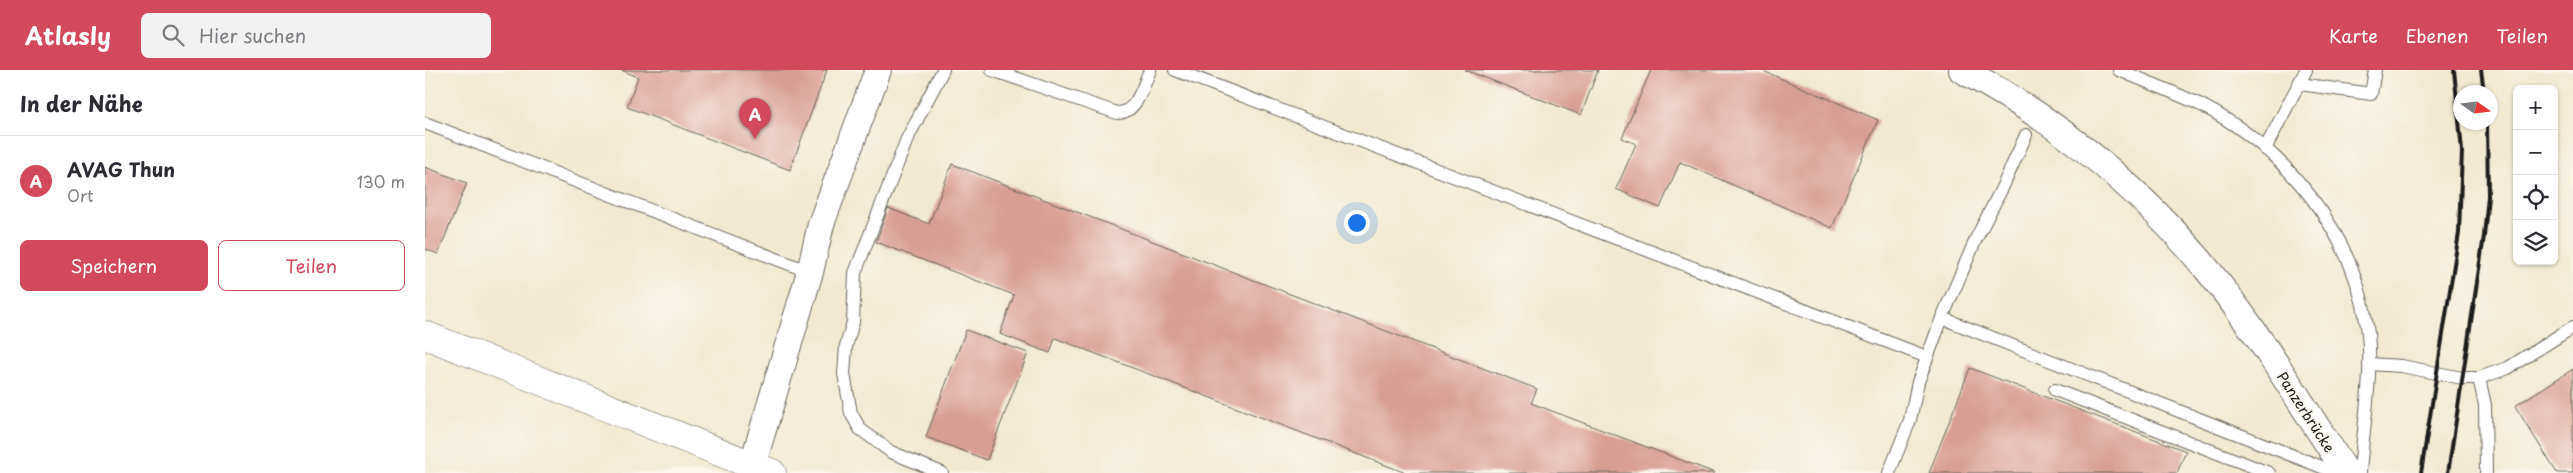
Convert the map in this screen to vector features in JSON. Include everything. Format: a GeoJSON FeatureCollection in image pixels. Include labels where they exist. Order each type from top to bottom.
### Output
{"type":"FeatureCollection","features":[{"type":"Feature","properties":{"kind":"main road"},"geometry":{"type":"LineString","coordinates":[[425,335],[758,470]]}},
{"type":"Feature","properties":{"kind":"street"},"geometry":{"type":"LineString","coordinates":[[758,470],[830,195],[878,70]]}},
{"type":"Feature","properties":{"kind":"street","name":"Panzerbrücke"},"geometry":{"type":"LineString","coordinates":[[1961,70],[2001,92],[2058,130],[2084,149],[2144,202],[2195,256],[2266,350],[2347,473]]}},
{"type":"Feature","properties":{"kind":"lane"},"geometry":{"type":"LineString","coordinates":[[942,473],[891,452],[860,429],[851,413],[844,374],[846,346],[853,322],[855,273],[907,139],[943,70]]}},
{"type":"Feature","properties":{"kind":"lane"},"geometry":{"type":"LineString","coordinates":[[992,70],[1117,113],[1126,113],[1133,108],[1150,70]]}},
{"type":"Feature","properties":{"kind":"lane"},"geometry":{"type":"LineString","coordinates":[[1175,70],[1927,357]]}},
{"type":"Feature","properties":{"kind":"lane"},"geometry":{"type":"LineString","coordinates":[[2119,70],[2203,107],[2256,140],[2294,175],[2331,223],[2355,277],[2367,326],[2369,364],[2360,473]]}},
{"type":"Feature","properties":{"kind":"lane"},"geometry":{"type":"LineString","coordinates":[[2265,149],[2306,70]]}},
{"type":"Feature","properties":{"kind":"lane"},"geometry":{"type":"LineString","coordinates":[[2300,84],[2371,94],[2375,70]]}},
{"type":"Feature","properties":{"kind":"lane"},"geometry":{"type":"LineString","coordinates":[[425,123],[809,272]]}},
{"type":"Feature","properties":{"kind":"lane"},"geometry":{"type":"LineString","coordinates":[[1889,473],[1909,420],[1917,382],[1942,318],[1976,239],[2026,135]]}},
{"type":"Feature","properties":{"kind":"lane"},"geometry":{"type":"LineString","coordinates":[[1942,318],[2337,473]]}},
{"type":"Feature","properties":{"kind":"lane"},"geometry":{"type":"LineString","coordinates":[[2369,364],[2401,366],[2462,378],[2479,378],[2508,368],[2573,328]]}},
{"type":"Feature","properties":{"kind":"lane"},"geometry":{"type":"LineString","coordinates":[[2479,378],[2485,405],[2486,473]]}},
{"type":"Feature","properties":{"kind":"lane"},"geometry":{"type":"LineString","coordinates":[[2055,390],[2269,473]]}},
{"type":"Feature","properties":{"kind":"building"},"geometry":{"type":"Polygon","coordinates":[[[621,70],[827,70],[790,170],[627,107],[638,77],[621,70]]]}},
{"type":"Feature","properties":{"kind":"building"},"geometry":{"type":"Polygon","coordinates":[[[1465,70],[1598,70],[1581,115],[1465,70]]]}},
{"type":"Feature","properties":{"kind":"building"},"geometry":{"type":"Polygon","coordinates":[[[1651,70],[1761,70],[1878,120],[1832,228],[1680,162],[1660,208],[1616,189],[1636,144],[1622,138],[1651,70]]]}},
{"type":"Feature","properties":{"kind":"building"},"geometry":{"type":"Polygon","coordinates":[[[952,164],[1537,389],[1531,403],[1715,473],[1406,473],[1055,338],[1050,353],[1000,334],[1014,295],[876,242],[888,208],[929,224],[952,164]]]}},
{"type":"Feature","properties":{"kind":"building"},"geometry":{"type":"Polygon","coordinates":[[[425,167],[467,183],[438,254],[425,249],[425,167]]]}},
{"type":"Feature","properties":{"kind":"building"},"geometry":{"type":"Polygon","coordinates":[[[966,330],[1028,353],[987,460],[926,437],[966,330]]]}},
{"type":"Feature","properties":{"kind":"building"},"geometry":{"type":"Polygon","coordinates":[[[1970,368],[2186,451],[2177,473],[1929,473],[1970,368]]]}},
{"type":"Feature","properties":{"kind":"building"},"geometry":{"type":"Polygon","coordinates":[[[2573,369],[2573,473],[2557,473],[2515,406],[2573,369]]]}},
{"type":"Feature","properties":{"kind":"railway"},"geometry":{"type":"LineString","coordinates":[[2421,473],[2459,233],[2462,151],[2454,70]]}},
{"type":"Feature","properties":{"kind":"railway"},"geometry":{"type":"LineString","coordinates":[[2481,70],[2483,85]]}},
{"type":"Feature","properties":{"kind":"railway"},"geometry":{"type":"LineString","coordinates":[[2448,473],[2484,236],[2488,196],[2487,130]]}},
{"type":"Feature","properties":{"kind":"place","name":"AVAG Thun"},"geometry":{"type":"Point","coordinates":[755,139]}}]}
